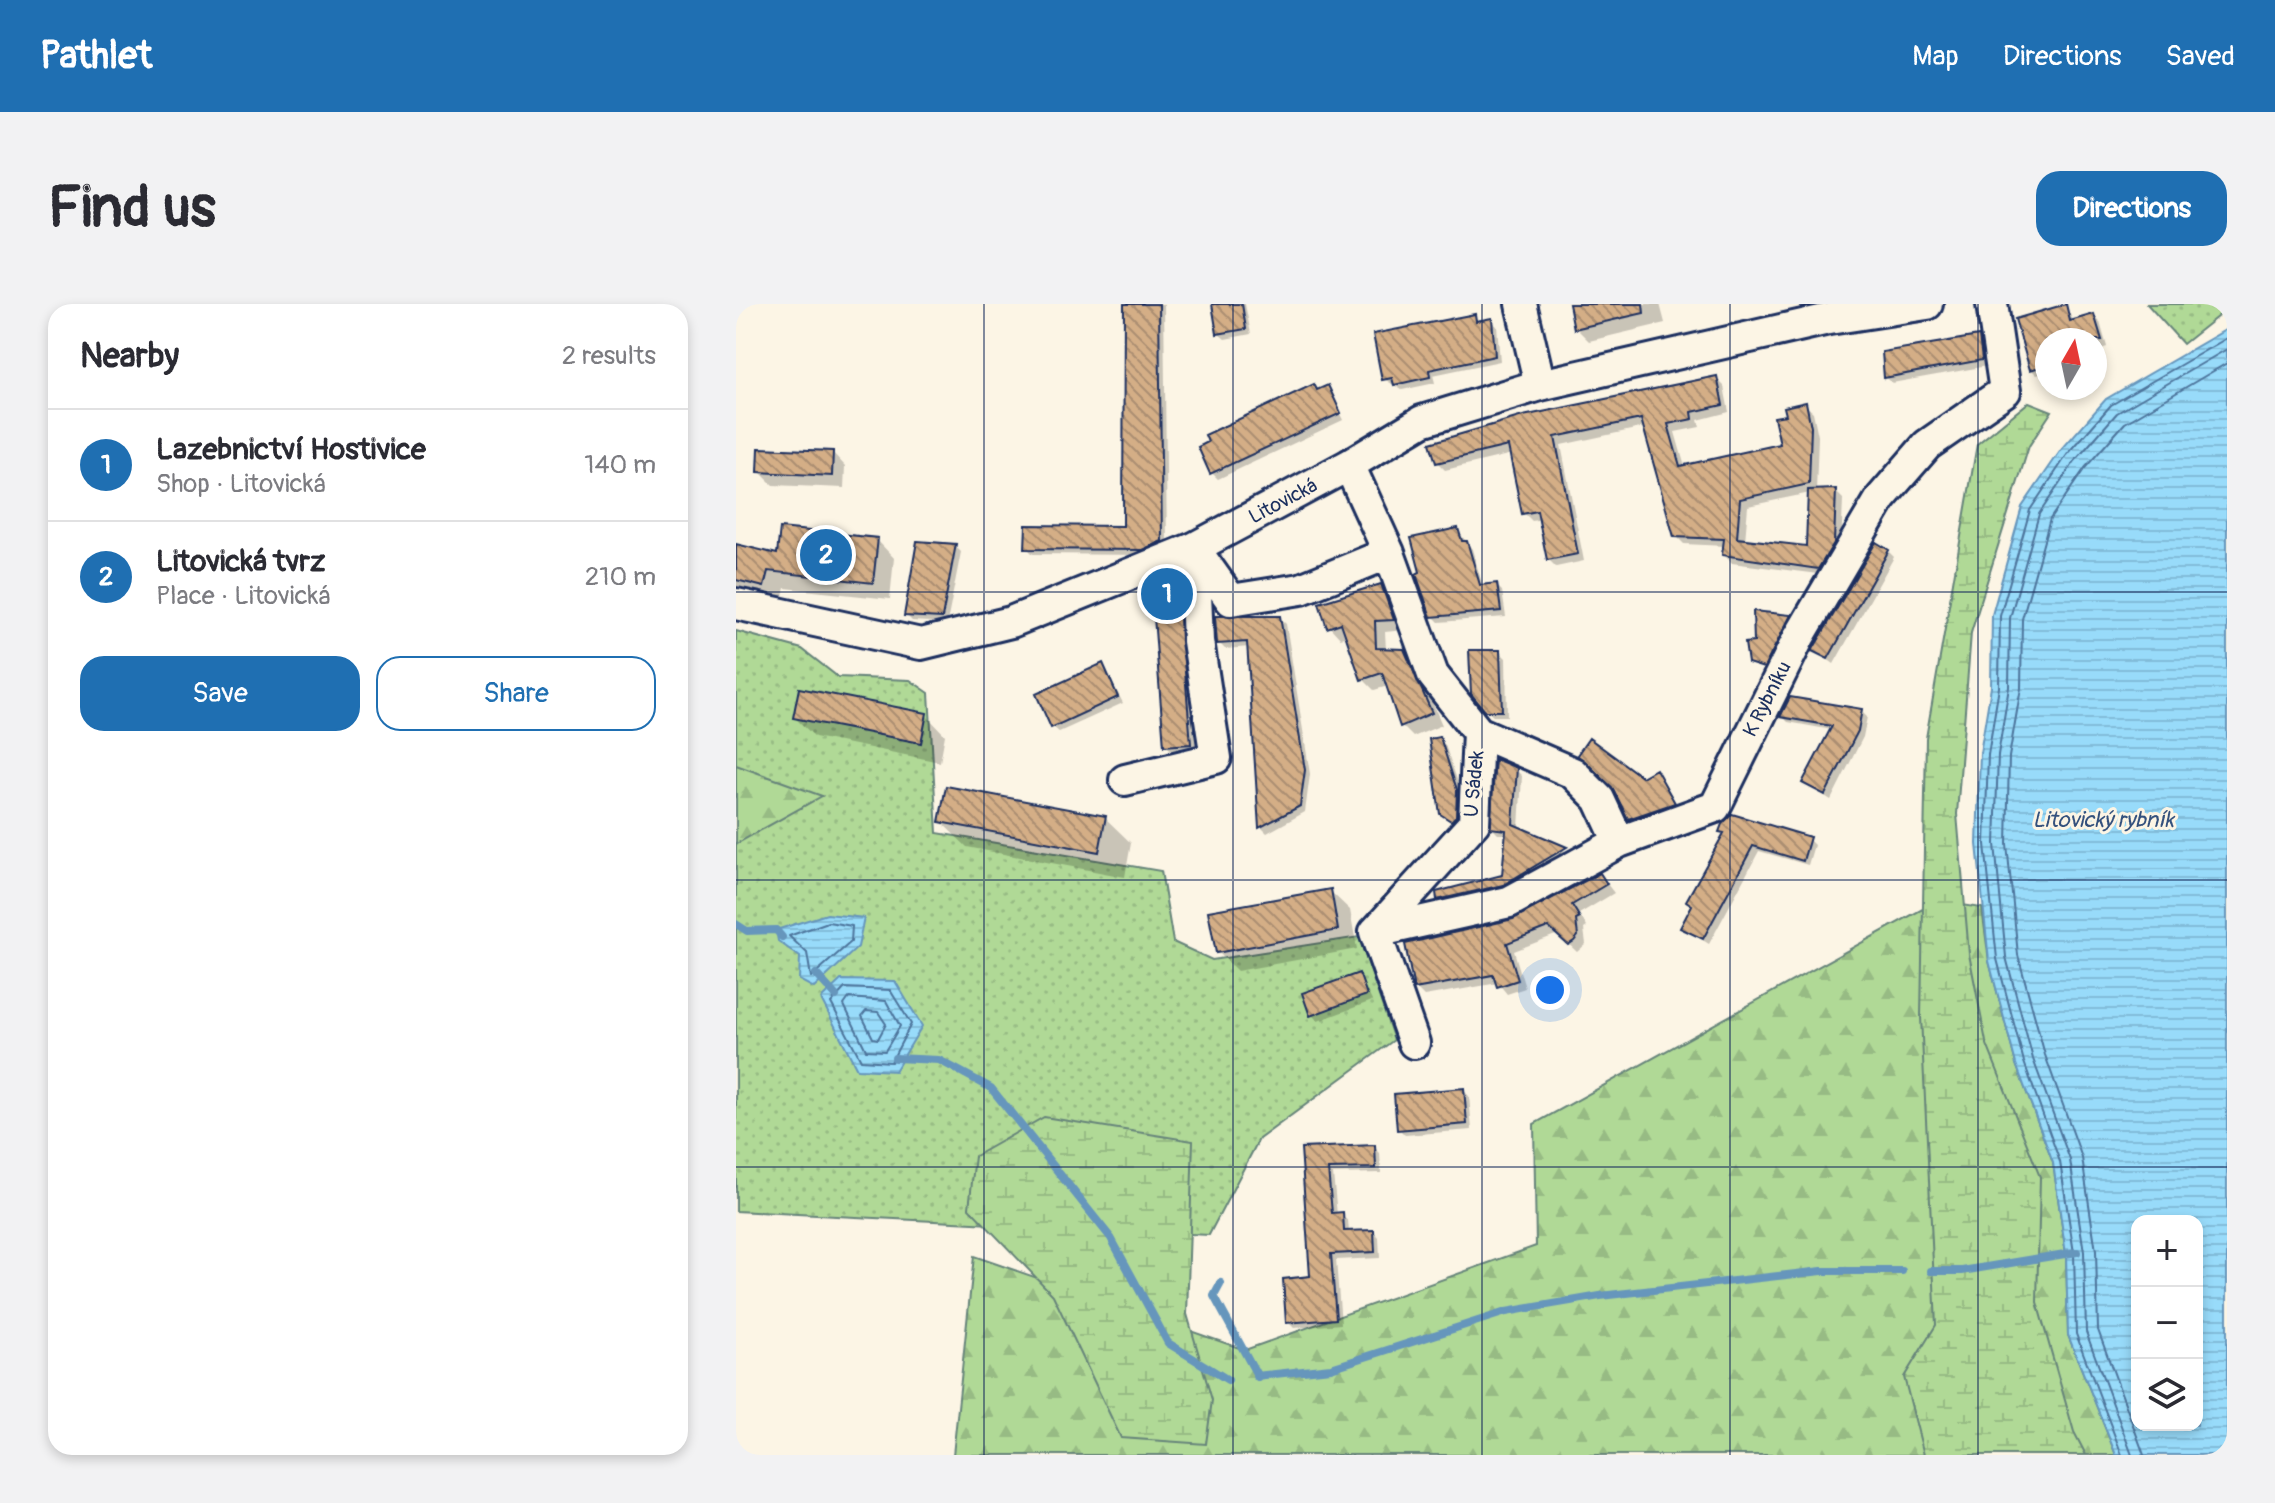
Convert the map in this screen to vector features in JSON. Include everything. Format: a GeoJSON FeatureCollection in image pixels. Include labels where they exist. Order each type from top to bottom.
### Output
{"type":"FeatureCollection","features":[{"type":"Feature","properties":{"kind":"street"},"geometry":{"type":"LineString","coordinates":[[1521,304],[1540,385]]}},
{"type":"Feature","properties":{"kind":"street","name":"Litovická"},"geometry":{"type":"LineString","coordinates":[[736,604],[921,644],[1011,622],[1194,548],[1349,465],[1422,421],[1540,385],[1827,312],[1927,304]]}},
{"type":"Feature","properties":{"kind":"street","name":"K Rybníku"},"geometry":{"type":"LineString","coordinates":[[1375,932],[1509,902],[1619,842],[1715,807],[1786,661],[1881,498],[1927,445],[2005,391],[1992,304]]}},
{"type":"Feature","properties":{"kind":"street","name":"U Sádek"},"geometry":{"type":"LineString","coordinates":[[1349,465],[1389,553],[1433,675],[1478,732],[1474,823],[1375,932]]}},
{"type":"Feature","properties":{"kind":"street"},"geometry":{"type":"LineString","coordinates":[[1194,548],[1231,600],[1301,589],[1389,553]]}},
{"type":"Feature","properties":{"kind":"street"},"geometry":{"type":"LineString","coordinates":[[1125,780],[1216,758],[1198,641],[1194,548]]}},
{"type":"Feature","properties":{"kind":"street"},"geometry":{"type":"LineString","coordinates":[[1478,732],[1573,773],[1599,799],[1619,842]]}},
{"type":"Feature","properties":{"kind":"street"},"geometry":{"type":"LineString","coordinates":[[1375,932],[1414,1043]]}},
{"type":"Feature","properties":{"kind":"green space"},"geometry":{"type":"Polygon","coordinates":[[[2147,304],[2227,304],[2227,309],[2183,344],[2147,304]]]}},
{"type":"Feature","properties":{"kind":"green space"},"geometry":{"type":"Polygon","coordinates":[[[2029,402],[2052,411],[2029,446],[1971,633],[1957,814],[1969,954],[1986,1042],[2040,1177],[2037,1302],[2074,1432],[2086,1455],[1924,1455],[1904,1377],[1936,1325],[1921,1017],[1926,738],[1977,444],[2029,402]]]}},
{"type":"Feature","properties":{"kind":"green space"},"geometry":{"type":"Polygon","coordinates":[[[736,631],[802,649],[838,677],[910,680],[929,693],[937,833],[1161,871],[1173,942],[1212,960],[1359,937],[1394,1040],[1259,1139],[1209,1235],[736,1211],[736,631]]]}},
{"type":"Feature","properties":{"kind":"green space"},"geometry":{"type":"Polygon","coordinates":[[[736,765],[822,796],[736,844],[736,765]]]}},
{"type":"Feature","properties":{"kind":"green space"},"geometry":{"type":"Polygon","coordinates":[[[1937,901],[1982,908],[1989,961],[2016,1064],[2053,1163],[2066,1254],[2068,1335],[2116,1455],[953,1455],[974,1256],[1245,1350],[1536,1246],[1534,1124],[1937,901]]]}},
{"type":"Feature","properties":{"kind":"green space"},"geometry":{"type":"Polygon","coordinates":[[[1044,1117],[1193,1141],[1187,1314],[1212,1400],[1206,1444],[1121,1438],[1053,1295],[969,1208],[975,1156],[1044,1117]]]}},
{"type":"Feature","properties":{"kind":"water","name":"Litovický rybník"},"geometry":{"type":"Polygon","coordinates":[[[2227,329],[2227,1455],[2116,1455],[2068,1335],[2066,1254],[2053,1163],[2016,1064],[1989,961],[1977,844],[1980,753],[1991,687],[1992,615],[2022,507],[2061,450],[2107,398],[2227,329]]]}},
{"type":"Feature","properties":{"kind":"water"},"geometry":{"type":"Polygon","coordinates":[[[827,914],[864,918],[858,947],[814,988],[799,980],[800,957],[778,941],[776,930],[827,914]]]}},
{"type":"Feature","properties":{"kind":"water"},"geometry":{"type":"Polygon","coordinates":[[[841,980],[895,981],[922,1026],[895,1071],[857,1069],[821,999],[841,980]]]}},
{"type":"Feature","properties":{"kind":"building"},"geometry":{"type":"Polygon","coordinates":[[[1124,304],[1159,304],[1162,541],[1142,550],[1025,549],[1026,525],[1123,526],[1124,304]]]}},
{"type":"Feature","properties":{"kind":"building"},"geometry":{"type":"Polygon","coordinates":[[[1212,304],[1242,304],[1246,329],[1217,334],[1212,304]]]}},
{"type":"Feature","properties":{"kind":"building"},"geometry":{"type":"Polygon","coordinates":[[[1569,304],[1643,304],[1644,313],[1574,329],[1569,304]]]}},
{"type":"Feature","properties":{"kind":"building"},"geometry":{"type":"Polygon","coordinates":[[[2066,304],[2070,321],[2094,314],[2098,328],[2035,328],[2035,369],[2030,370],[2015,319],[2066,304]]]}},
{"type":"Feature","properties":{"kind":"building"},"geometry":{"type":"Polygon","coordinates":[[[1475,314],[1476,321],[1492,318],[1495,356],[1429,370],[1430,377],[1394,385],[1392,378],[1382,380],[1373,334],[1475,314]]]}},
{"type":"Feature","properties":{"kind":"building"},"geometry":{"type":"Polygon","coordinates":[[[1979,336],[1982,360],[1884,378],[1882,352],[1979,336]]]}},
{"type":"Feature","properties":{"kind":"building"},"geometry":{"type":"Polygon","coordinates":[[[1717,376],[1723,405],[1692,412],[1693,419],[1668,424],[1680,466],[1780,444],[1774,417],[1786,415],[1784,407],[1806,402],[1811,427],[1809,484],[1740,499],[1737,538],[1806,546],[1808,490],[1836,489],[1834,543],[1818,569],[1722,555],[1724,539],[1674,537],[1641,419],[1555,437],[1578,554],[1547,560],[1537,511],[1522,514],[1508,446],[1436,463],[1430,443],[1523,416],[1717,376]]]}},
{"type":"Feature","properties":{"kind":"building"},"geometry":{"type":"Polygon","coordinates":[[[1314,384],[1317,390],[1328,385],[1341,413],[1210,474],[1198,447],[1208,442],[1205,435],[1314,384]]]}},
{"type":"Feature","properties":{"kind":"building"},"geometry":{"type":"Polygon","coordinates":[[[759,448],[833,451],[832,476],[758,472],[759,448]]]}},
{"type":"Feature","properties":{"kind":"building"},"geometry":{"type":"Polygon","coordinates":[[[780,528],[878,538],[873,583],[768,571],[764,587],[736,580],[736,544],[777,554],[780,528]]]}},
{"type":"Feature","properties":{"kind":"building"},"geometry":{"type":"Polygon","coordinates":[[[1458,528],[1462,541],[1467,541],[1480,585],[1497,583],[1501,611],[1431,617],[1416,574],[1420,572],[1411,538],[1458,528]]]}},
{"type":"Feature","properties":{"kind":"building"},"geometry":{"type":"Polygon","coordinates":[[[917,541],[956,544],[942,618],[904,616],[917,541]]]}},
{"type":"Feature","properties":{"kind":"building"},"geometry":{"type":"Polygon","coordinates":[[[1876,542],[1889,550],[1828,659],[1812,651],[1876,542]]]}},
{"type":"Feature","properties":{"kind":"building"},"geometry":{"type":"Polygon","coordinates":[[[1381,584],[1394,620],[1375,621],[1376,648],[1404,649],[1432,713],[1400,727],[1382,673],[1361,680],[1341,623],[1327,628],[1319,603],[1381,584]]]}},
{"type":"Feature","properties":{"kind":"building"},"geometry":{"type":"Polygon","coordinates":[[[1178,588],[1191,744],[1164,746],[1152,591],[1178,588]]]}},
{"type":"Feature","properties":{"kind":"building"},"geometry":{"type":"Polygon","coordinates":[[[1753,611],[1791,615],[1764,668],[1748,663],[1745,643],[1754,642],[1753,611]]]}},
{"type":"Feature","properties":{"kind":"building"},"geometry":{"type":"Polygon","coordinates":[[[1215,616],[1280,616],[1305,770],[1300,806],[1259,828],[1247,642],[1217,644],[1215,616]]]}},
{"type":"Feature","properties":{"kind":"building"},"geometry":{"type":"Polygon","coordinates":[[[1469,650],[1500,650],[1502,711],[1485,711],[1471,694],[1469,650]]]}},
{"type":"Feature","properties":{"kind":"building"},"geometry":{"type":"Polygon","coordinates":[[[1103,663],[1118,697],[1051,728],[1036,694],[1103,663]]]}},
{"type":"Feature","properties":{"kind":"building"},"geometry":{"type":"Polygon","coordinates":[[[799,688],[927,713],[921,743],[793,718],[799,688]]]}},
{"type":"Feature","properties":{"kind":"building"},"geometry":{"type":"Polygon","coordinates":[[[1790,697],[1862,709],[1858,731],[1825,795],[1802,783],[1832,726],[1780,717],[1790,697]]]}},
{"type":"Feature","properties":{"kind":"building"},"geometry":{"type":"Polygon","coordinates":[[[1440,737],[1457,790],[1456,816],[1451,821],[1440,814],[1429,739],[1440,737]]]}},
{"type":"Feature","properties":{"kind":"building"},"geometry":{"type":"Polygon","coordinates":[[[1589,738],[1642,777],[1656,769],[1675,803],[1628,819],[1612,787],[1577,755],[1589,738]]]}},
{"type":"Feature","properties":{"kind":"building"},"geometry":{"type":"Polygon","coordinates":[[[1495,759],[1517,768],[1513,824],[1567,847],[1503,885],[1437,900],[1436,892],[1502,875],[1506,830],[1490,828],[1495,759]]]}},
{"type":"Feature","properties":{"kind":"building"},"geometry":{"type":"Polygon","coordinates":[[[946,786],[1106,816],[1099,852],[939,822],[946,786]]]}},
{"type":"Feature","properties":{"kind":"building"},"geometry":{"type":"Polygon","coordinates":[[[1732,814],[1810,837],[1803,861],[1753,846],[1703,939],[1680,928],[1692,905],[1686,901],[1724,833],[1719,832],[1722,824],[1732,814]]]}},
{"type":"Feature","properties":{"kind":"building"},"geometry":{"type":"Polygon","coordinates":[[[1600,873],[1607,884],[1572,905],[1580,918],[1576,920],[1578,936],[1574,941],[1568,945],[1548,927],[1507,943],[1518,980],[1497,987],[1493,975],[1414,989],[1405,944],[1513,919],[1600,873]]]}},
{"type":"Feature","properties":{"kind":"building"},"geometry":{"type":"Polygon","coordinates":[[[1331,889],[1338,930],[1216,953],[1208,911],[1331,889]]]}},
{"type":"Feature","properties":{"kind":"building"},"geometry":{"type":"Polygon","coordinates":[[[1359,973],[1367,995],[1310,1016],[1302,993],[1359,973]]]}},
{"type":"Feature","properties":{"kind":"building"},"geometry":{"type":"Polygon","coordinates":[[[1464,1088],[1467,1124],[1397,1130],[1394,1094],[1464,1088]]]}},
{"type":"Feature","properties":{"kind":"building"},"geometry":{"type":"Polygon","coordinates":[[[1375,1145],[1376,1168],[1328,1169],[1332,1213],[1343,1212],[1344,1231],[1374,1230],[1375,1252],[1331,1254],[1336,1319],[1286,1323],[1283,1279],[1310,1276],[1301,1148],[1375,1145]]]}},
{"type":"Feature","properties":{"kind":"waterway"},"geometry":{"type":"LineString","coordinates":[[736,924],[747,931],[776,930],[782,937]]}},
{"type":"Feature","properties":{"kind":"waterway"},"geometry":{"type":"LineString","coordinates":[[816,974],[836,996]]}},
{"type":"Feature","properties":{"kind":"waterway"},"geometry":{"type":"LineString","coordinates":[[895,1058],[939,1060],[991,1088],[1111,1238],[1168,1343],[1228,1380]]}},
{"type":"Feature","properties":{"kind":"waterway"},"geometry":{"type":"LineString","coordinates":[[1931,1271],[1962,1271],[2077,1252]]}},
{"type":"Feature","properties":{"kind":"waterway"},"geometry":{"type":"LineString","coordinates":[[1256,1376],[1331,1368],[1506,1312],[1600,1296],[1822,1271],[1902,1271]]}},
{"type":"Feature","properties":{"kind":"waterway"},"geometry":{"type":"LineString","coordinates":[[1221,1283],[1214,1296],[1258,1377]]}},
{"type":"Feature","properties":{"kind":"place","name":"Litovická tvrz"},"geometry":{"type":"Point","coordinates":[826,555]}},
{"type":"Feature","properties":{"kind":"place","name":"Lazebnictví Hostivice"},"geometry":{"type":"Point","coordinates":[1167,594]}}]}
